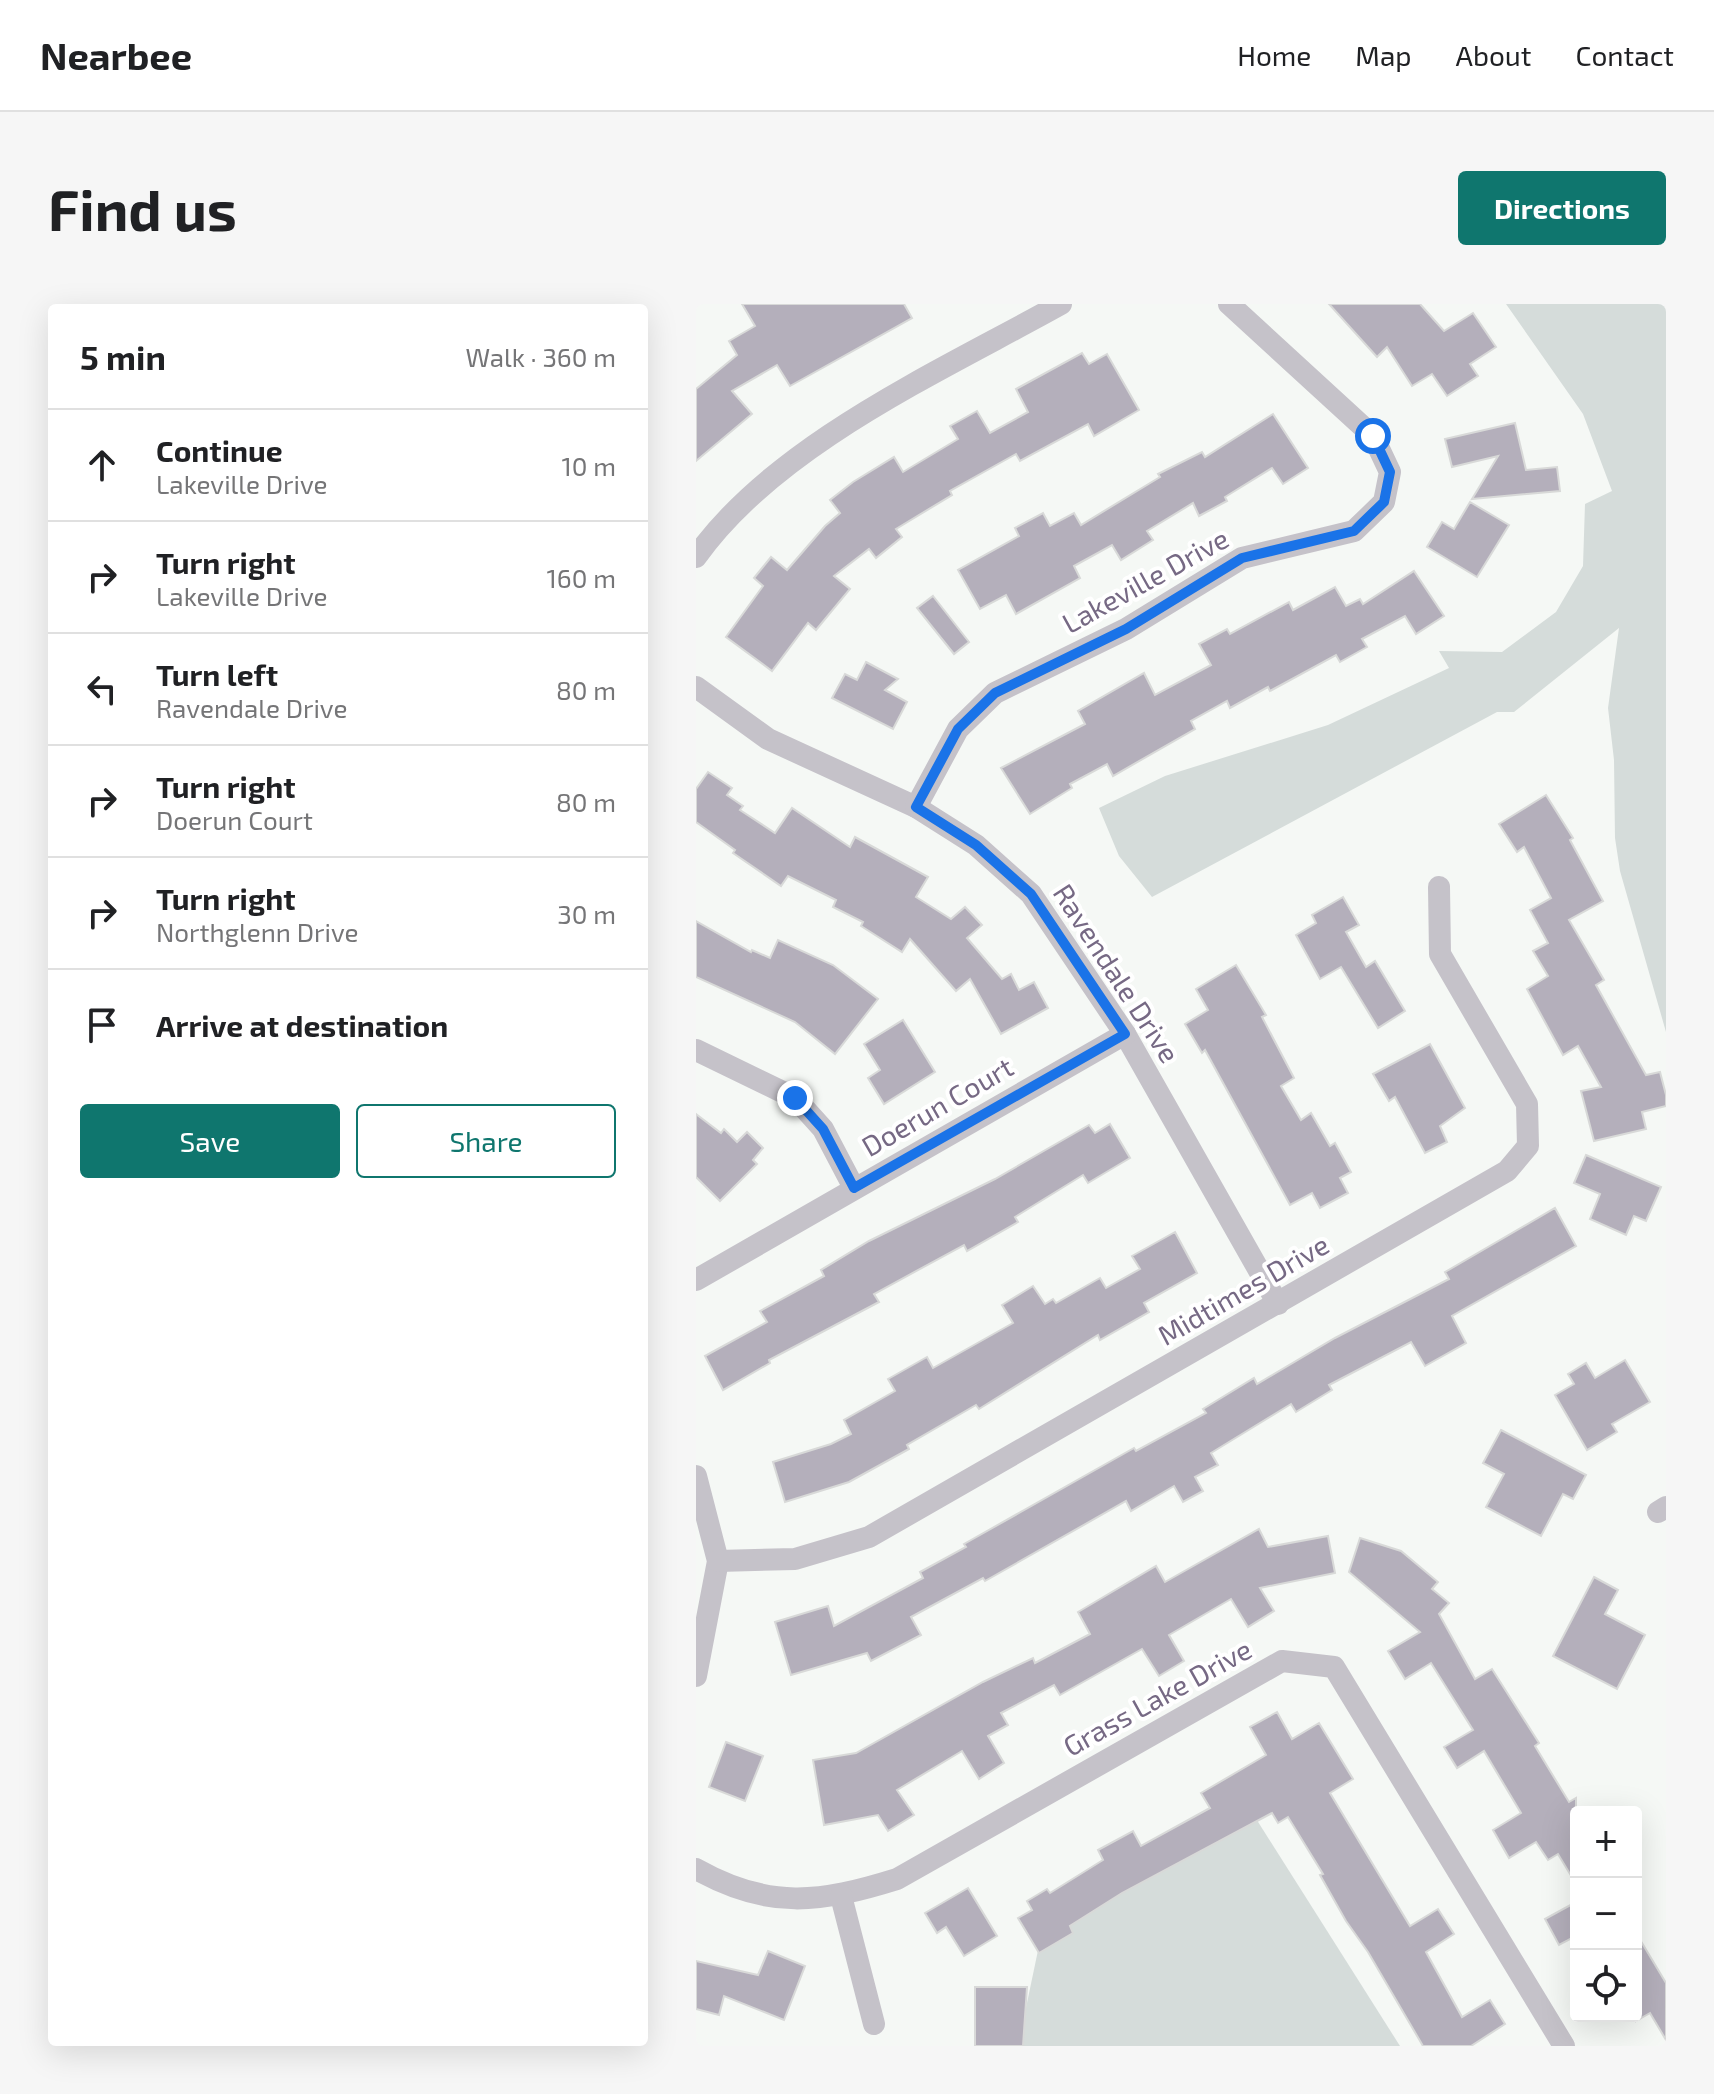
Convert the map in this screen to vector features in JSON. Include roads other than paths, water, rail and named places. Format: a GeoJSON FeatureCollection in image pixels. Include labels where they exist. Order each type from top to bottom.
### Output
{"type":"FeatureCollection","features":[{"type":"Feature","properties":{"kind":"street"},"geometry":{"type":"LineString","coordinates":[[696,557],[715,530],[821,438],[1061,304]]}},
{"type":"Feature","properties":{"kind":"street","name":"Lakeville Drive"},"geometry":{"type":"LineString","coordinates":[[916,807],[958,729],[995,693],[1126,629],[1242,558],[1354,531],[1384,502],[1390,472],[1373,436],[1229,304]]}},
{"type":"Feature","properties":{"kind":"street","name":"Ravendale Drive"},"geometry":{"type":"LineString","coordinates":[[696,687],[768,739],[916,807],[976,845],[1031,894],[1125,1034],[1278,1304]]}},
{"type":"Feature","properties":{"kind":"street","name":"Midtimes Drive"},"geometry":{"type":"LineString","coordinates":[[718,1561],[795,1559],[869,1537],[1507,1171],[1528,1146],[1527,1104],[1440,954],[1439,887]]}},
{"type":"Feature","properties":{"kind":"street","name":"Doerun Court"},"geometry":{"type":"LineString","coordinates":[[696,1280],[1125,1034]]}},
{"type":"Feature","properties":{"kind":"street"},"geometry":{"type":"LineString","coordinates":[[696,1050],[795,1098],[823,1129],[854,1188]]}},
{"type":"Feature","properties":{"kind":"street"},"geometry":{"type":"LineString","coordinates":[[696,1476],[718,1561],[696,1676]]}},
{"type":"Feature","properties":{"kind":"street","name":"Grass Lake Drive"},"geometry":{"type":"LineString","coordinates":[[696,1869],[731,1889],[785,1899],[841,1896],[897,1879],[1282,1661],[1334,1667],[1564,2046]]}},
{"type":"Feature","properties":{"kind":"street"},"geometry":{"type":"LineString","coordinates":[[841,1896],[874,2024]]}}]}
